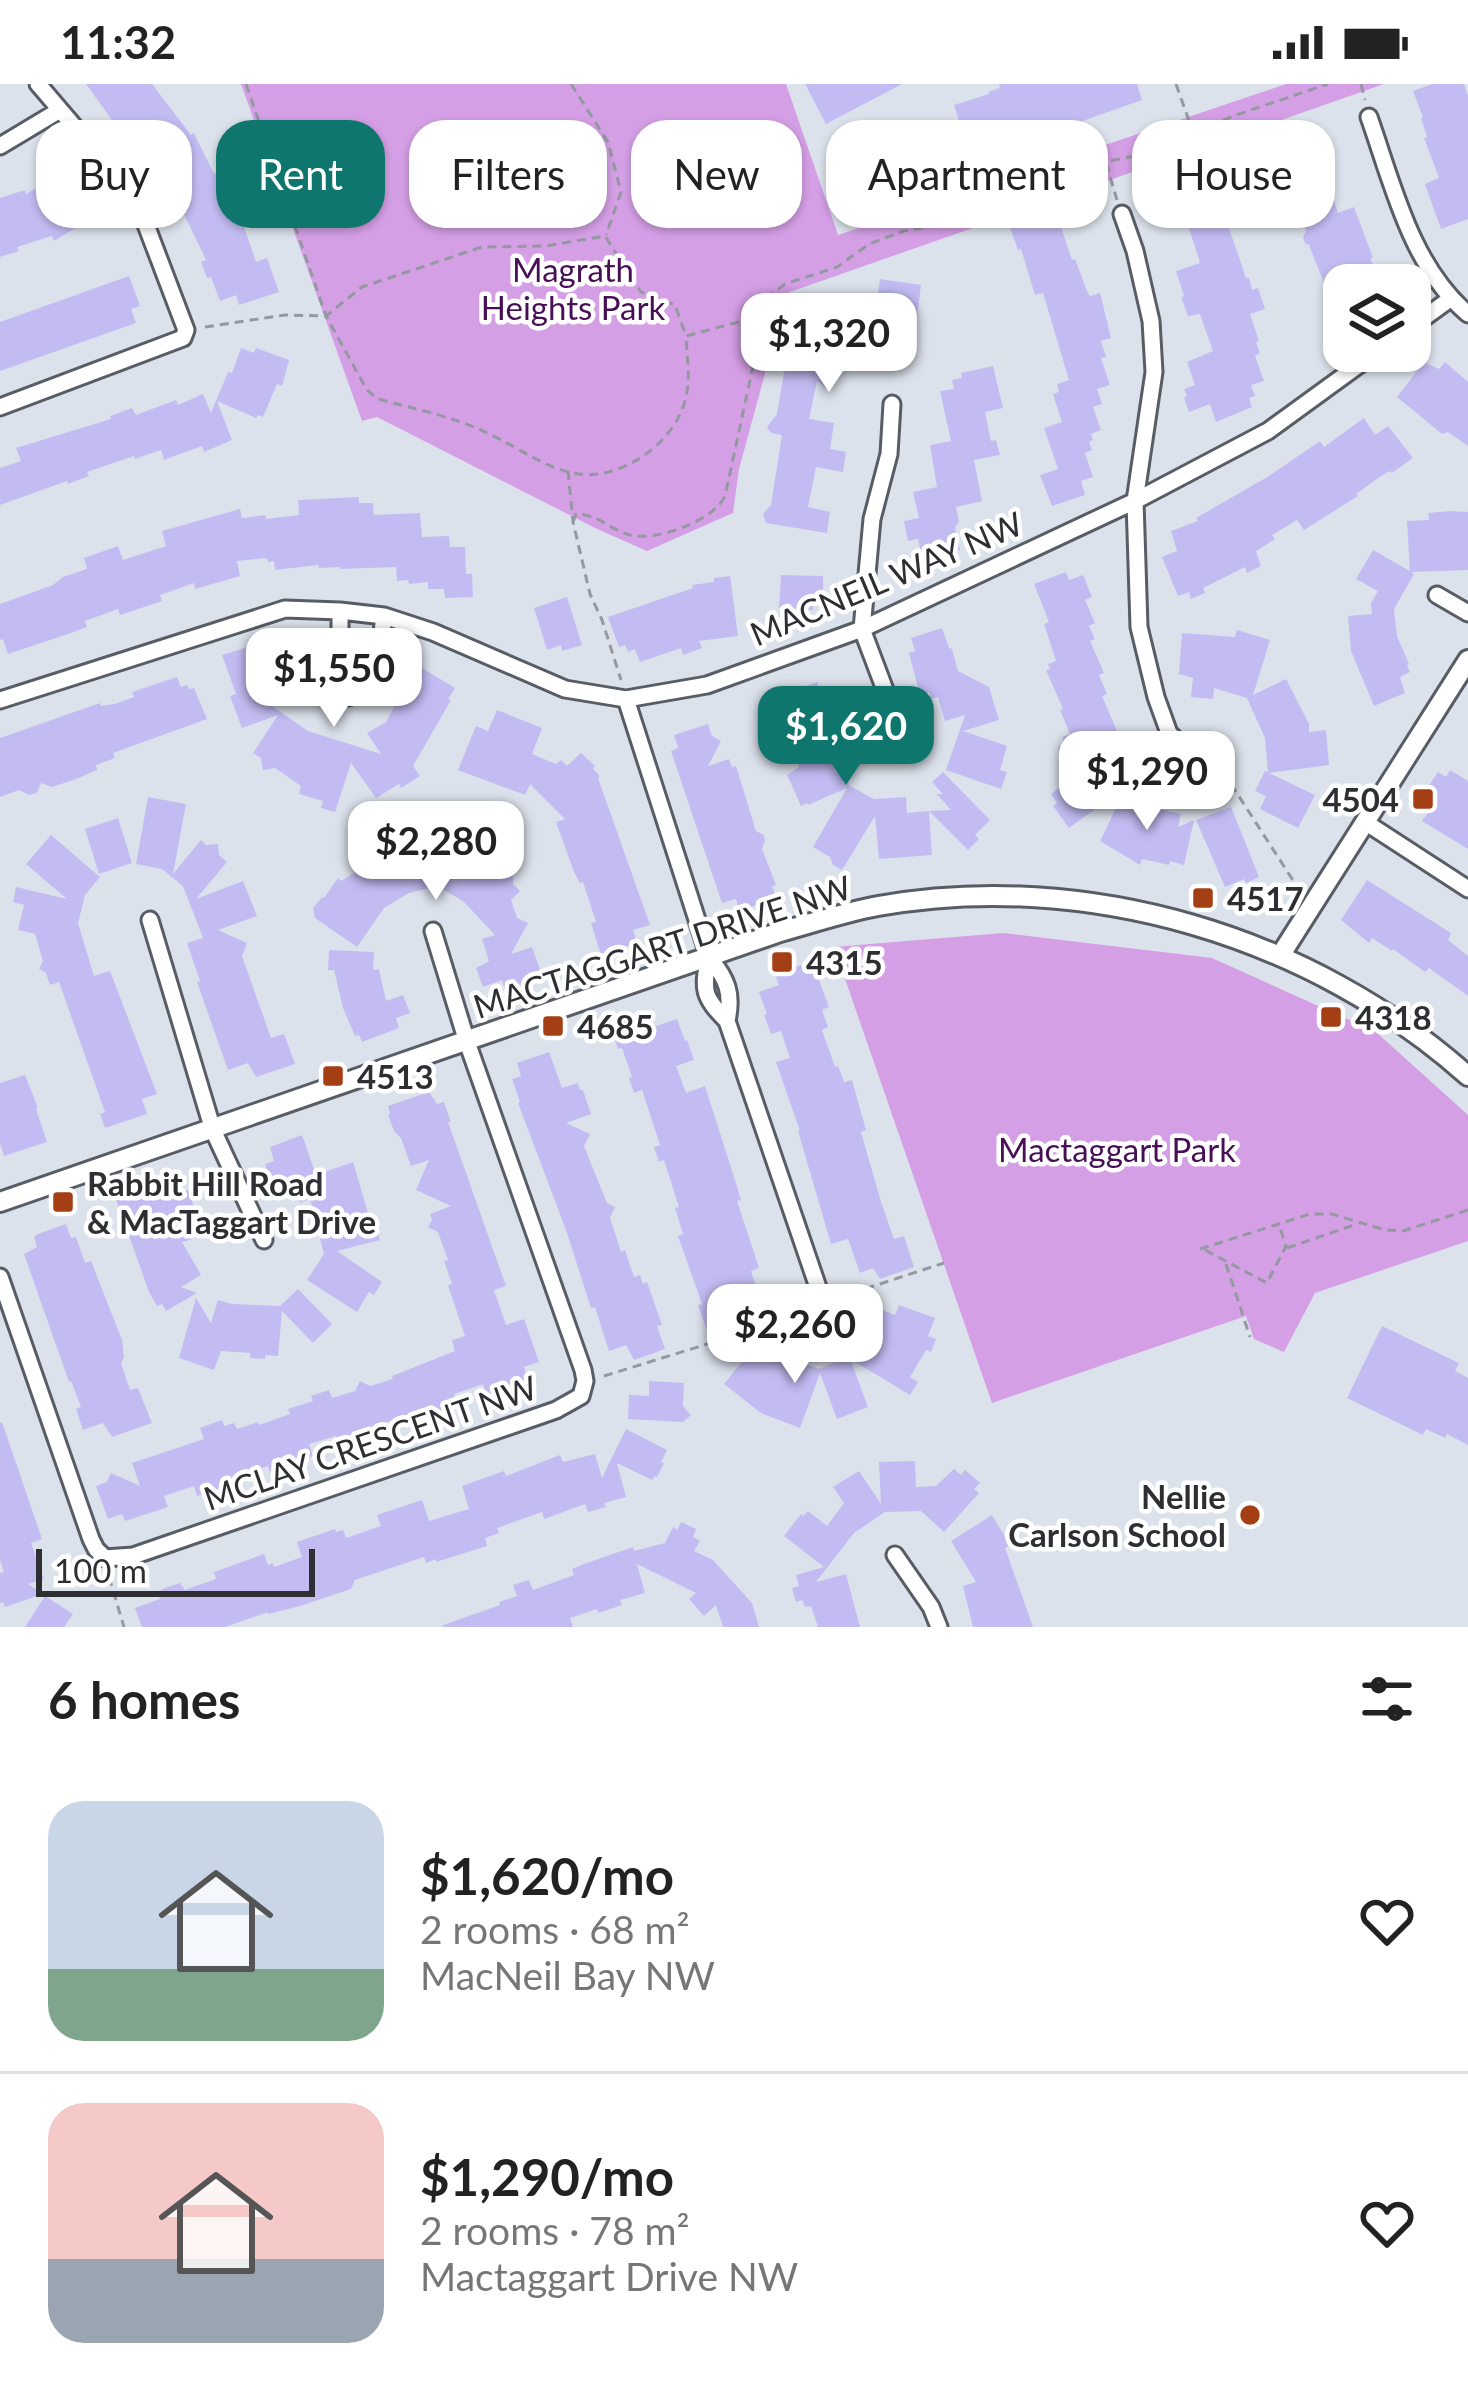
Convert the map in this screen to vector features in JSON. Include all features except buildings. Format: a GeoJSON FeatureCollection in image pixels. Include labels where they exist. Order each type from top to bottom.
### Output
{"type":"FeatureCollection","features":[{"type":"Feature","properties":{"kind":"street"},"geometry":{"type":"LineString","coordinates":[[0,407],[183,338],[186,329],[140,209],[115,172],[38,84]]}},
{"type":"Feature","properties":{"kind":"street"},"geometry":{"type":"LineString","coordinates":[[0,146],[60,110]]}},
{"type":"Feature","properties":{"kind":"street"},"geometry":{"type":"LineString","coordinates":[[1369,117],[1424,260],[1450,299],[1468,314]]}},
{"type":"Feature","properties":{"kind":"street"},"geometry":{"type":"LineString","coordinates":[[1122,214],[1151,321],[1154,372],[1135,501],[1138,627],[1169,733],[1221,767]]}},
{"type":"Feature","properties":{"kind":"street"},"geometry":{"type":"LineString","coordinates":[[1431,313],[1450,299]]}},
{"type":"Feature","properties":{"kind":"street","name":"MACNEIL WAY NW"},"geometry":{"type":"LineString","coordinates":[[0,700],[286,609],[384,616],[434,632],[565,689],[626,699],[707,685],[862,628],[1135,501],[1268,430],[1349,372]]}},
{"type":"Feature","properties":{"kind":"street"},"geometry":{"type":"LineString","coordinates":[[892,404],[889,454],[872,519],[862,628],[885,690],[898,748]]}},
{"type":"Feature","properties":{"kind":"street"},"geometry":{"type":"LineString","coordinates":[[1437,596],[1468,613]]}},
{"type":"Feature","properties":{"kind":"street"},"geometry":{"type":"LineString","coordinates":[[340,610],[340,678],[348,697],[374,686],[384,616]]}},
{"type":"Feature","properties":{"kind":"street"},"geometry":{"type":"LineString","coordinates":[[1280,956],[1468,660]]}},
{"type":"Feature","properties":{"kind":"street"},"geometry":{"type":"LineString","coordinates":[[626,699],[709,957],[703,985],[707,1000],[727,1021],[823,1302]]}},
{"type":"Feature","properties":{"kind":"street"},"geometry":{"type":"LineString","coordinates":[[1365,822],[1468,890]]}},
{"type":"Feature","properties":{"kind":"street","name":"MACTAGGART DRIVE NW"},"geometry":{"type":"LineString","coordinates":[[0,1202],[807,924],[918,900],[1073,901],[1172,918],[1280,956],[1369,1003],[1412,1030],[1468,1076]]}},
{"type":"Feature","properties":{"kind":"street"},"geometry":{"type":"LineString","coordinates":[[150,920],[213,1130],[264,1240]]}},
{"type":"Feature","properties":{"kind":"street","name":"MCLAY CRESCENT NW"},"geometry":{"type":"LineString","coordinates":[[105,1558],[133,1556],[556,1410],[580,1396],[585,1382],[433,931]]}},
{"type":"Feature","properties":{"kind":"street"},"geometry":{"type":"LineString","coordinates":[[0,1277],[91,1539],[105,1558]]}},
{"type":"Feature","properties":{"kind":"street"},"geometry":{"type":"LineString","coordinates":[[895,1555],[931,1606],[939,1627]]}},
{"type":"Feature","properties":{"kind":"path"},"geometry":{"type":"LineString","coordinates":[[246,84],[326,316],[368,390],[378,399],[467,424],[583,475],[621,469],[640,458],[678,419],[689,381],[686,336],[675,304],[641,292],[605,236]]}},
{"type":"Feature","properties":{"kind":"path"},"geometry":{"type":"LineString","coordinates":[[571,84],[608,142],[621,192],[605,236]]}},
{"type":"Feature","properties":{"kind":"path"},"geometry":{"type":"LineString","coordinates":[[1176,84],[1188,120]]}},
{"type":"Feature","properties":{"kind":"path"},"geometry":{"type":"LineString","coordinates":[[1225,120],[1328,84]]}},
{"type":"Feature","properties":{"kind":"path"},"geometry":{"type":"LineString","coordinates":[[1108,168],[1122,214]]}},
{"type":"Feature","properties":{"kind":"path"},"geometry":{"type":"LineString","coordinates":[[573,522],[576,514],[590,514],[638,538],[672,532],[718,509],[773,293],[785,284],[837,267],[869,244],[922,228]]}},
{"type":"Feature","properties":{"kind":"path"},"geometry":{"type":"LineString","coordinates":[[186,329],[285,315],[326,316],[362,287],[482,248],[546,246],[605,236]]}},
{"type":"Feature","properties":{"kind":"path"},"geometry":{"type":"LineString","coordinates":[[686,336],[764,315]]}},
{"type":"Feature","properties":{"kind":"path"},"geometry":{"type":"LineString","coordinates":[[568,471],[573,522],[590,594],[626,699]]}},
{"type":"Feature","properties":{"kind":"path"},"geometry":{"type":"LineString","coordinates":[[1221,767],[1296,885]]}},
{"type":"Feature","properties":{"kind":"path"},"geometry":{"type":"LineString","coordinates":[[1279,1223],[1285,1249],[1267,1283],[1202,1249],[1299,1216],[1320,1214],[1403,1231],[1468,1210]]}},
{"type":"Feature","properties":{"kind":"path"},"geometry":{"type":"LineString","coordinates":[[1285,1249],[1362,1222]]}},
{"type":"Feature","properties":{"kind":"path"},"geometry":{"type":"LineString","coordinates":[[1226,1262],[1250,1337]]}},
{"type":"Feature","properties":{"kind":"path"},"geometry":{"type":"LineString","coordinates":[[585,1382],[944,1263]]}},
{"type":"Feature","properties":{"kind":"path"},"geometry":{"type":"LineString","coordinates":[[105,1558],[124,1627]]}},
{"type":"Feature","properties":{"kind":"green space","name":"Magrath Heights Park"},"geometry":{"type":"Polygon","coordinates":[[[241,84],[786,84],[798,120],[631,120],[631,228],[802,228],[802,130],[826,200],[826,228],[836,228],[838,235],[859,228],[973,228],[787,293],[739,469],[733,513],[647,551],[377,417],[362,421],[293,228],[385,228],[385,120],[254,120],[241,84]]]}},
{"type":"Feature","properties":{"kind":"green space","name":"Magrath Heights Park"},"geometry":{"type":"Polygon","coordinates":[[[1286,84],[1384,84],[1281,120],[1179,120],[1286,84]]]}},
{"type":"Feature","properties":{"kind":"green space","name":"Magrath Heights Park"},"geometry":{"type":"Polygon","coordinates":[[[1132,136],[1132,172],[1108,181],[1108,144],[1132,136]]]}},
{"type":"Feature","properties":{"kind":"green space","name":"Mactaggart Park"},"geometry":{"type":"Polygon","coordinates":[[[1003,933],[1212,958],[1376,1032],[1468,1115],[1468,1241],[1315,1293],[1284,1352],[1254,1339],[1246,1316],[992,1403],[834,947],[1003,933]]]}},
{"type":"Feature","properties":{"kind":"place","name":"4504"},"geometry":{"type":"Point","coordinates":[1423,799]}},
{"type":"Feature","properties":{"kind":"place","name":"4517"},"geometry":{"type":"Point","coordinates":[1203,898]}},
{"type":"Feature","properties":{"kind":"place","name":"4315"},"geometry":{"type":"Point","coordinates":[782,962]}},
{"type":"Feature","properties":{"kind":"place","name":"4318"},"geometry":{"type":"Point","coordinates":[1331,1017]}},
{"type":"Feature","properties":{"kind":"place","name":"4685"},"geometry":{"type":"Point","coordinates":[553,1026]}},
{"type":"Feature","properties":{"kind":"place","name":"4513"},"geometry":{"type":"Point","coordinates":[333,1076]}},
{"type":"Feature","properties":{"kind":"place","name":"Rabbit Hill Road & MacTaggart Drive"},"geometry":{"type":"Point","coordinates":[63,1202]}},
{"type":"Feature","properties":{"kind":"place","name":"Nellie Carlson School"},"geometry":{"type":"Point","coordinates":[1250,1515]}}]}
